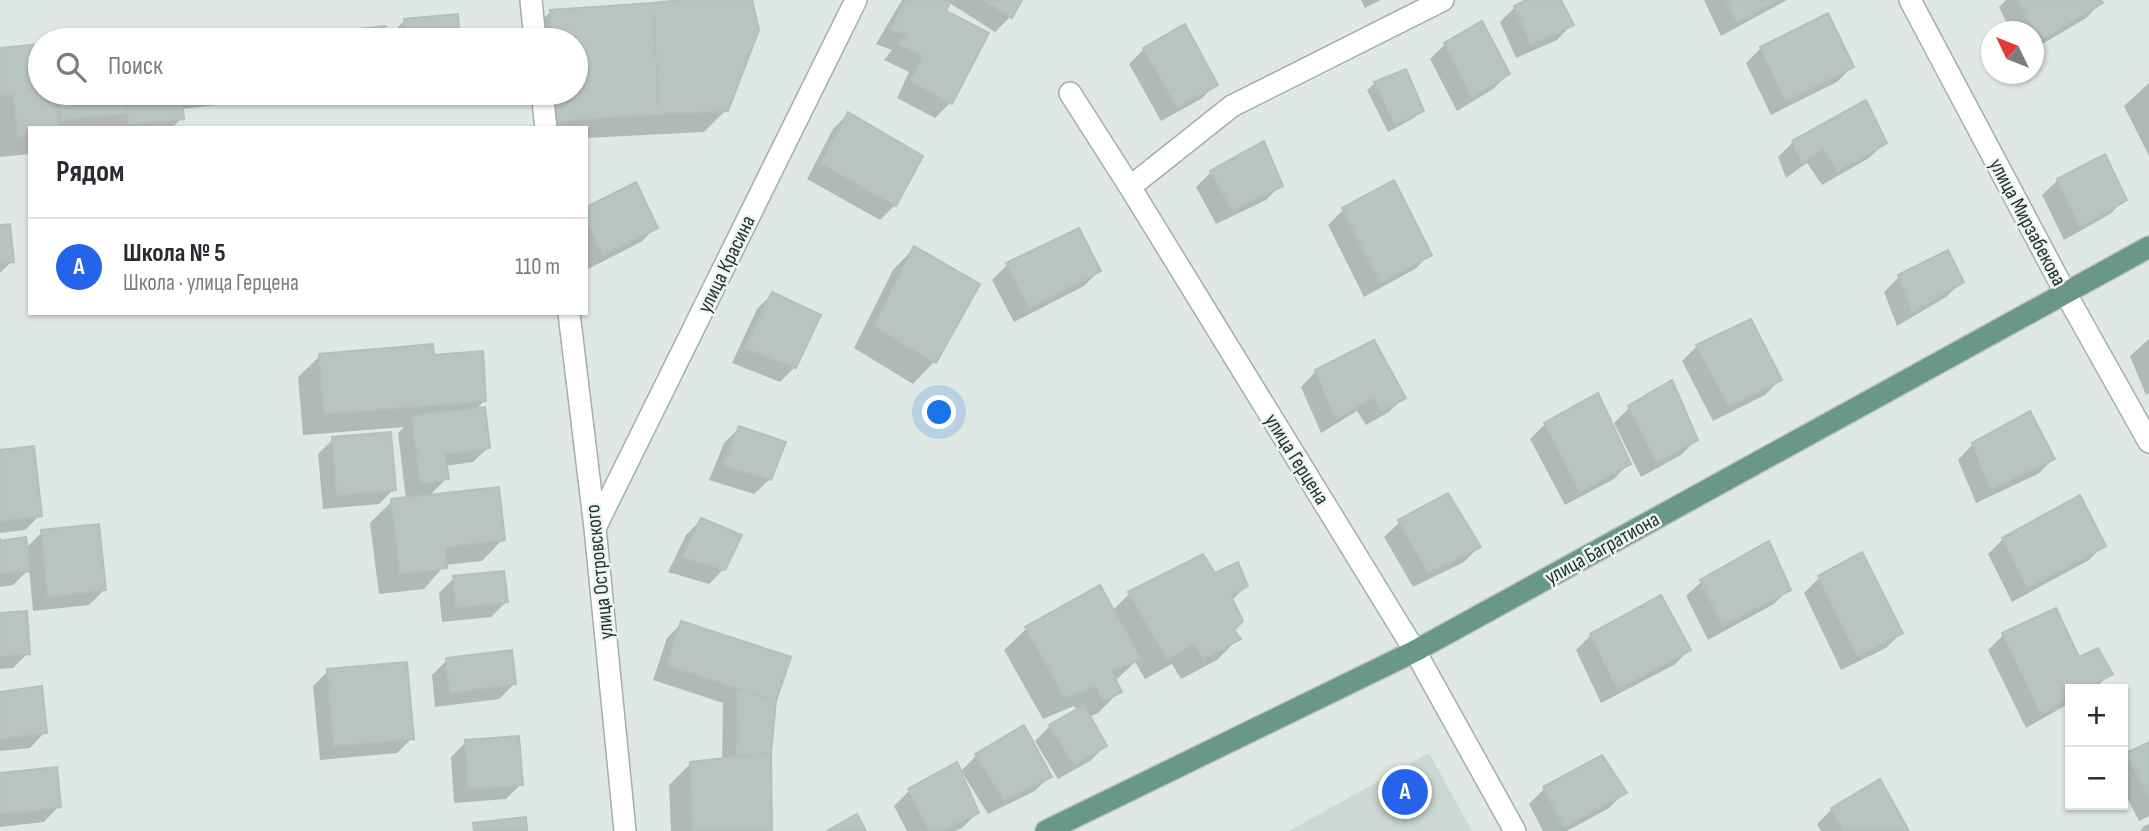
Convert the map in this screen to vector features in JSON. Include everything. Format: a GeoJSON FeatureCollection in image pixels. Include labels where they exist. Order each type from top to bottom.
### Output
{"type":"FeatureCollection","features":[{"type":"Feature","properties":{"kind":"main road","name":"улица Багратиона"},"geometry":{"type":"LineString","coordinates":[[1046,831],[1415,651],[2149,247]]}},
{"type":"Feature","properties":{"kind":"street"},"geometry":{"type":"LineString","coordinates":[[531,0],[534,28]]}},
{"type":"Feature","properties":{"kind":"street","name":"улица Красина"},"geometry":{"type":"LineString","coordinates":[[595,528],[856,0]]}},
{"type":"Feature","properties":{"kind":"street"},"geometry":{"type":"LineString","coordinates":[[1130,187],[1232,106],[1443,0]]}},
{"type":"Feature","properties":{"kind":"street","name":"улица Мирзабекова"},"geometry":{"type":"LineString","coordinates":[[1910,0],[2066,293],[2149,442]]}},
{"type":"Feature","properties":{"kind":"street","name":"улица Герцена"},"geometry":{"type":"LineString","coordinates":[[1070,93],[1415,651],[1515,831]]}},
{"type":"Feature","properties":{"kind":"street"},"geometry":{"type":"LineString","coordinates":[[543,105],[546,126]]}},
{"type":"Feature","properties":{"kind":"street","name":"улица Островского"},"geometry":{"type":"LineString","coordinates":[[569,315],[595,528],[625,831]]}},
{"type":"Feature","properties":{"kind":"shaded area"},"geometry":{"type":"Polygon","coordinates":[[[1429,753],[1472,831],[1289,831],[1429,753]]]}},
{"type":"Feature","properties":{"kind":"building"},"geometry":{"type":"Polygon","coordinates":[[[681,0],[752,0],[759,30],[728,111],[659,114],[653,3],[681,0]]]}},
{"type":"Feature","properties":{"kind":"building"},"geometry":{"type":"Polygon","coordinates":[[[906,0],[951,0],[946,11],[989,33],[952,104],[911,82],[923,56],[898,44],[906,35],[890,29],[906,0]]]}},
{"type":"Feature","properties":{"kind":"building"},"geometry":{"type":"Polygon","coordinates":[[[984,0],[1022,0],[1012,18],[984,0]]]}},
{"type":"Feature","properties":{"kind":"building"},"geometry":{"type":"Polygon","coordinates":[[[1526,0],[1561,0],[1574,25],[1531,44],[1514,6],[1526,0]]]}},
{"type":"Feature","properties":{"kind":"building"},"geometry":{"type":"Polygon","coordinates":[[[1726,0],[1778,0],[1737,22],[1726,0]]]}},
{"type":"Feature","properties":{"kind":"building"},"geometry":{"type":"Polygon","coordinates":[[[2018,0],[2101,0],[2103,3],[2044,38],[2044,21],[2029,21],[2018,0]]]}},
{"type":"Feature","properties":{"kind":"building"},"geometry":{"type":"Polygon","coordinates":[[[653,3],[659,114],[556,121],[555,105],[588,105],[588,28],[551,28],[550,10],[653,3]]]}},
{"type":"Feature","properties":{"kind":"building"},"geometry":{"type":"Polygon","coordinates":[[[1828,13],[1854,67],[1786,101],[1760,47],[1828,13]]]}},
{"type":"Feature","properties":{"kind":"building"},"geometry":{"type":"Polygon","coordinates":[[[458,14],[459,28],[405,28],[404,19],[458,14]]]}},
{"type":"Feature","properties":{"kind":"building"},"geometry":{"type":"Polygon","coordinates":[[[1482,21],[1510,74],[1472,97],[1444,43],[1482,21]]]}},
{"type":"Feature","properties":{"kind":"building"},"geometry":{"type":"Polygon","coordinates":[[[1185,24],[1218,85],[1177,107],[1143,48],[1185,24]]]}},
{"type":"Feature","properties":{"kind":"building"},"geometry":{"type":"Polygon","coordinates":[[[28,45],[28,105],[56,105],[59,126],[28,126],[28,135],[18,137],[13,94],[0,95],[0,48],[28,45]]]}},
{"type":"Feature","properties":{"kind":"building"},"geometry":{"type":"Polygon","coordinates":[[[1406,69],[1424,111],[1395,125],[1374,82],[1406,69]]]}},
{"type":"Feature","properties":{"kind":"building"},"geometry":{"type":"Polygon","coordinates":[[[1866,100],[1887,143],[1838,171],[1823,149],[1802,164],[1792,141],[1866,100]]]}},
{"type":"Feature","properties":{"kind":"building"},"geometry":{"type":"Polygon","coordinates":[[[59,105],[127,105],[128,113],[61,120],[59,105]]]}},
{"type":"Feature","properties":{"kind":"building"},"geometry":{"type":"Polygon","coordinates":[[[127,105],[182,105],[184,119],[129,124],[127,105]]]}},
{"type":"Feature","properties":{"kind":"building"},"geometry":{"type":"Polygon","coordinates":[[[848,112],[923,156],[896,206],[821,163],[848,112]]]}},
{"type":"Feature","properties":{"kind":"building"},"geometry":{"type":"Polygon","coordinates":[[[1264,141],[1283,186],[1232,210],[1210,171],[1264,141]]]}},
{"type":"Feature","properties":{"kind":"building"},"geometry":{"type":"Polygon","coordinates":[[[2105,154],[2127,200],[2080,227],[2057,179],[2105,154]]]}},
{"type":"Feature","properties":{"kind":"building"},"geometry":{"type":"Polygon","coordinates":[[[1394,180],[1432,255],[1380,283],[1342,208],[1394,180]]]}},
{"type":"Feature","properties":{"kind":"building"},"geometry":{"type":"Polygon","coordinates":[[[636,182],[658,228],[603,255],[588,224],[588,206],[636,182]]]}},
{"type":"Feature","properties":{"kind":"building"},"geometry":{"type":"Polygon","coordinates":[[[10,224],[14,262],[0,263],[0,225],[10,224]]]}},
{"type":"Feature","properties":{"kind":"building"},"geometry":{"type":"Polygon","coordinates":[[[1079,228],[1101,271],[1029,308],[1006,263],[1079,228]]]}},
{"type":"Feature","properties":{"kind":"building"},"geometry":{"type":"Polygon","coordinates":[[[914,246],[980,284],[936,363],[874,326],[914,246]]]}},
{"type":"Feature","properties":{"kind":"building"},"geometry":{"type":"Polygon","coordinates":[[[1948,250],[1964,282],[1912,312],[1898,275],[1948,250]]]}},
{"type":"Feature","properties":{"kind":"building"},"geometry":{"type":"Polygon","coordinates":[[[772,292],[821,315],[796,368],[745,348],[772,292]]]}},
{"type":"Feature","properties":{"kind":"building"},"geometry":{"type":"Polygon","coordinates":[[[1751,319],[1782,380],[1729,407],[1696,345],[1751,319]]]}},
{"type":"Feature","properties":{"kind":"building"},"geometry":{"type":"Polygon","coordinates":[[[1374,340],[1406,398],[1382,411],[1373,397],[1336,419],[1315,370],[1374,340]]]}},
{"type":"Feature","properties":{"kind":"building"},"geometry":{"type":"Polygon","coordinates":[[[433,344],[434,355],[483,351],[486,401],[324,414],[319,354],[433,344]]]}},
{"type":"Feature","properties":{"kind":"building"},"geometry":{"type":"Polygon","coordinates":[[[1672,380],[1698,440],[1657,463],[1628,406],[1672,380]]]}},
{"type":"Feature","properties":{"kind":"building"},"geometry":{"type":"Polygon","coordinates":[[[1598,393],[1631,464],[1580,492],[1544,423],[1598,393]]]}},
{"type":"Feature","properties":{"kind":"building"},"geometry":{"type":"Polygon","coordinates":[[[485,407],[490,448],[445,454],[449,479],[420,483],[412,416],[485,407]]]}},
{"type":"Feature","properties":{"kind":"building"},"geometry":{"type":"Polygon","coordinates":[[[2030,411],[2055,459],[1991,489],[1972,443],[2030,411]]]}},
{"type":"Feature","properties":{"kind":"building"},"geometry":{"type":"Polygon","coordinates":[[[739,426],[786,442],[771,480],[723,465],[739,426]]]}},
{"type":"Feature","properties":{"kind":"building"},"geometry":{"type":"Polygon","coordinates":[[[391,432],[396,490],[337,495],[332,437],[391,432]]]}},
{"type":"Feature","properties":{"kind":"building"},"geometry":{"type":"Polygon","coordinates":[[[34,446],[42,516],[0,521],[0,450],[34,446]]]}},
{"type":"Feature","properties":{"kind":"building"},"geometry":{"type":"Polygon","coordinates":[[[499,487],[505,540],[445,547],[447,568],[400,574],[391,499],[499,487]]]}},
{"type":"Feature","properties":{"kind":"building"},"geometry":{"type":"Polygon","coordinates":[[[1448,493],[1481,547],[1428,573],[1398,520],[1448,493]]]}},
{"type":"Feature","properties":{"kind":"building"},"geometry":{"type":"Polygon","coordinates":[[[2080,495],[2106,546],[2027,588],[2002,538],[2080,495]]]}},
{"type":"Feature","properties":{"kind":"building"},"geometry":{"type":"Polygon","coordinates":[[[701,518],[742,535],[725,570],[682,557],[701,518]]]}},
{"type":"Feature","properties":{"kind":"building"},"geometry":{"type":"Polygon","coordinates":[[[99,524],[106,590],[48,597],[41,530],[99,524]]]}},
{"type":"Feature","properties":{"kind":"building"},"geometry":{"type":"Polygon","coordinates":[[[26,537],[30,571],[0,574],[0,541],[26,537]]]}},
{"type":"Feature","properties":{"kind":"building"},"geometry":{"type":"Polygon","coordinates":[[[1769,541],[1791,590],[1723,626],[1700,580],[1769,541]]]}},
{"type":"Feature","properties":{"kind":"building"},"geometry":{"type":"Polygon","coordinates":[[[1862,552],[1903,633],[1857,656],[1818,576],[1862,552]]]}},
{"type":"Feature","properties":{"kind":"building"},"geometry":{"type":"Polygon","coordinates":[[[1203,554],[1215,573],[1238,562],[1248,586],[1231,596],[1243,621],[1234,630],[1241,639],[1203,659],[1194,644],[1167,659],[1128,592],[1203,554]]]}},
{"type":"Feature","properties":{"kind":"building"},"geometry":{"type":"Polygon","coordinates":[[[504,571],[508,602],[456,608],[453,576],[504,571]]]}},
{"type":"Feature","properties":{"kind":"building"},"geometry":{"type":"Polygon","coordinates":[[[1100,585],[1141,659],[1111,671],[1122,692],[1103,701],[1096,686],[1065,698],[1025,627],[1100,585]]]}},
{"type":"Feature","properties":{"kind":"building"},"geometry":{"type":"Polygon","coordinates":[[[1661,595],[1691,650],[1617,689],[1590,634],[1661,595]]]}},
{"type":"Feature","properties":{"kind":"building"},"geometry":{"type":"Polygon","coordinates":[[[2056,608],[2079,657],[2098,648],[2113,674],[2094,684],[2065,684],[2065,700],[2041,714],[2002,633],[2056,608]]]}},
{"type":"Feature","properties":{"kind":"building"},"geometry":{"type":"Polygon","coordinates":[[[27,611],[30,654],[0,656],[0,613],[27,611]]]}},
{"type":"Feature","properties":{"kind":"building"},"geometry":{"type":"Polygon","coordinates":[[[681,621],[791,657],[776,701],[667,665],[681,621]]]}},
{"type":"Feature","properties":{"kind":"building"},"geometry":{"type":"Polygon","coordinates":[[[512,650],[516,684],[450,693],[446,658],[512,650]]]}},
{"type":"Feature","properties":{"kind":"building"},"geometry":{"type":"Polygon","coordinates":[[[407,662],[414,739],[334,746],[327,669],[407,662]]]}},
{"type":"Feature","properties":{"kind":"building"},"geometry":{"type":"Polygon","coordinates":[[[42,686],[47,733],[0,739],[0,692],[42,686]]]}},
{"type":"Feature","properties":{"kind":"building"},"geometry":{"type":"Polygon","coordinates":[[[737,688],[776,701],[771,753],[736,757],[737,688]]]}},
{"type":"Feature","properties":{"kind":"building"},"geometry":{"type":"Polygon","coordinates":[[[1084,705],[1107,746],[1074,765],[1049,725],[1084,705]]]}},
{"type":"Feature","properties":{"kind":"building"},"geometry":{"type":"Polygon","coordinates":[[[1024,725],[1052,777],[1004,800],[975,754],[1024,725]]]}},
{"type":"Feature","properties":{"kind":"building"},"geometry":{"type":"Polygon","coordinates":[[[519,736],[523,785],[468,789],[465,740],[519,736]]]}},
{"type":"Feature","properties":{"kind":"building"},"geometry":{"type":"Polygon","coordinates":[[[2149,742],[2149,797],[2128,757],[2128,752],[2149,742]]]}},
{"type":"Feature","properties":{"kind":"building"},"geometry":{"type":"Polygon","coordinates":[[[771,753],[772,831],[693,831],[690,762],[771,753]]]}},
{"type":"Feature","properties":{"kind":"building"},"geometry":{"type":"Polygon","coordinates":[[[1602,755],[1627,793],[1564,827],[1543,787],[1602,755]]]}},
{"type":"Feature","properties":{"kind":"building"},"geometry":{"type":"Polygon","coordinates":[[[957,762],[979,813],[941,831],[929,831],[908,789],[957,762]]]}},
{"type":"Feature","properties":{"kind":"building"},"geometry":{"type":"Polygon","coordinates":[[[57,767],[61,807],[0,814],[0,773],[57,767]]]}},
{"type":"Feature","properties":{"kind":"building"},"geometry":{"type":"Polygon","coordinates":[[[1880,779],[1909,831],[1844,831],[1831,808],[1880,779]]]}},
{"type":"Feature","properties":{"kind":"building"},"geometry":{"type":"Polygon","coordinates":[[[857,814],[866,831],[827,831],[857,814]]]}},
{"type":"Feature","properties":{"kind":"building"},"geometry":{"type":"Polygon","coordinates":[[[526,817],[527,831],[474,831],[473,823],[526,817]]]}},
{"type":"Feature","properties":{"kind":"place","name":"Школа № 5"},"geometry":{"type":"Point","coordinates":[1405,792]}}]}
